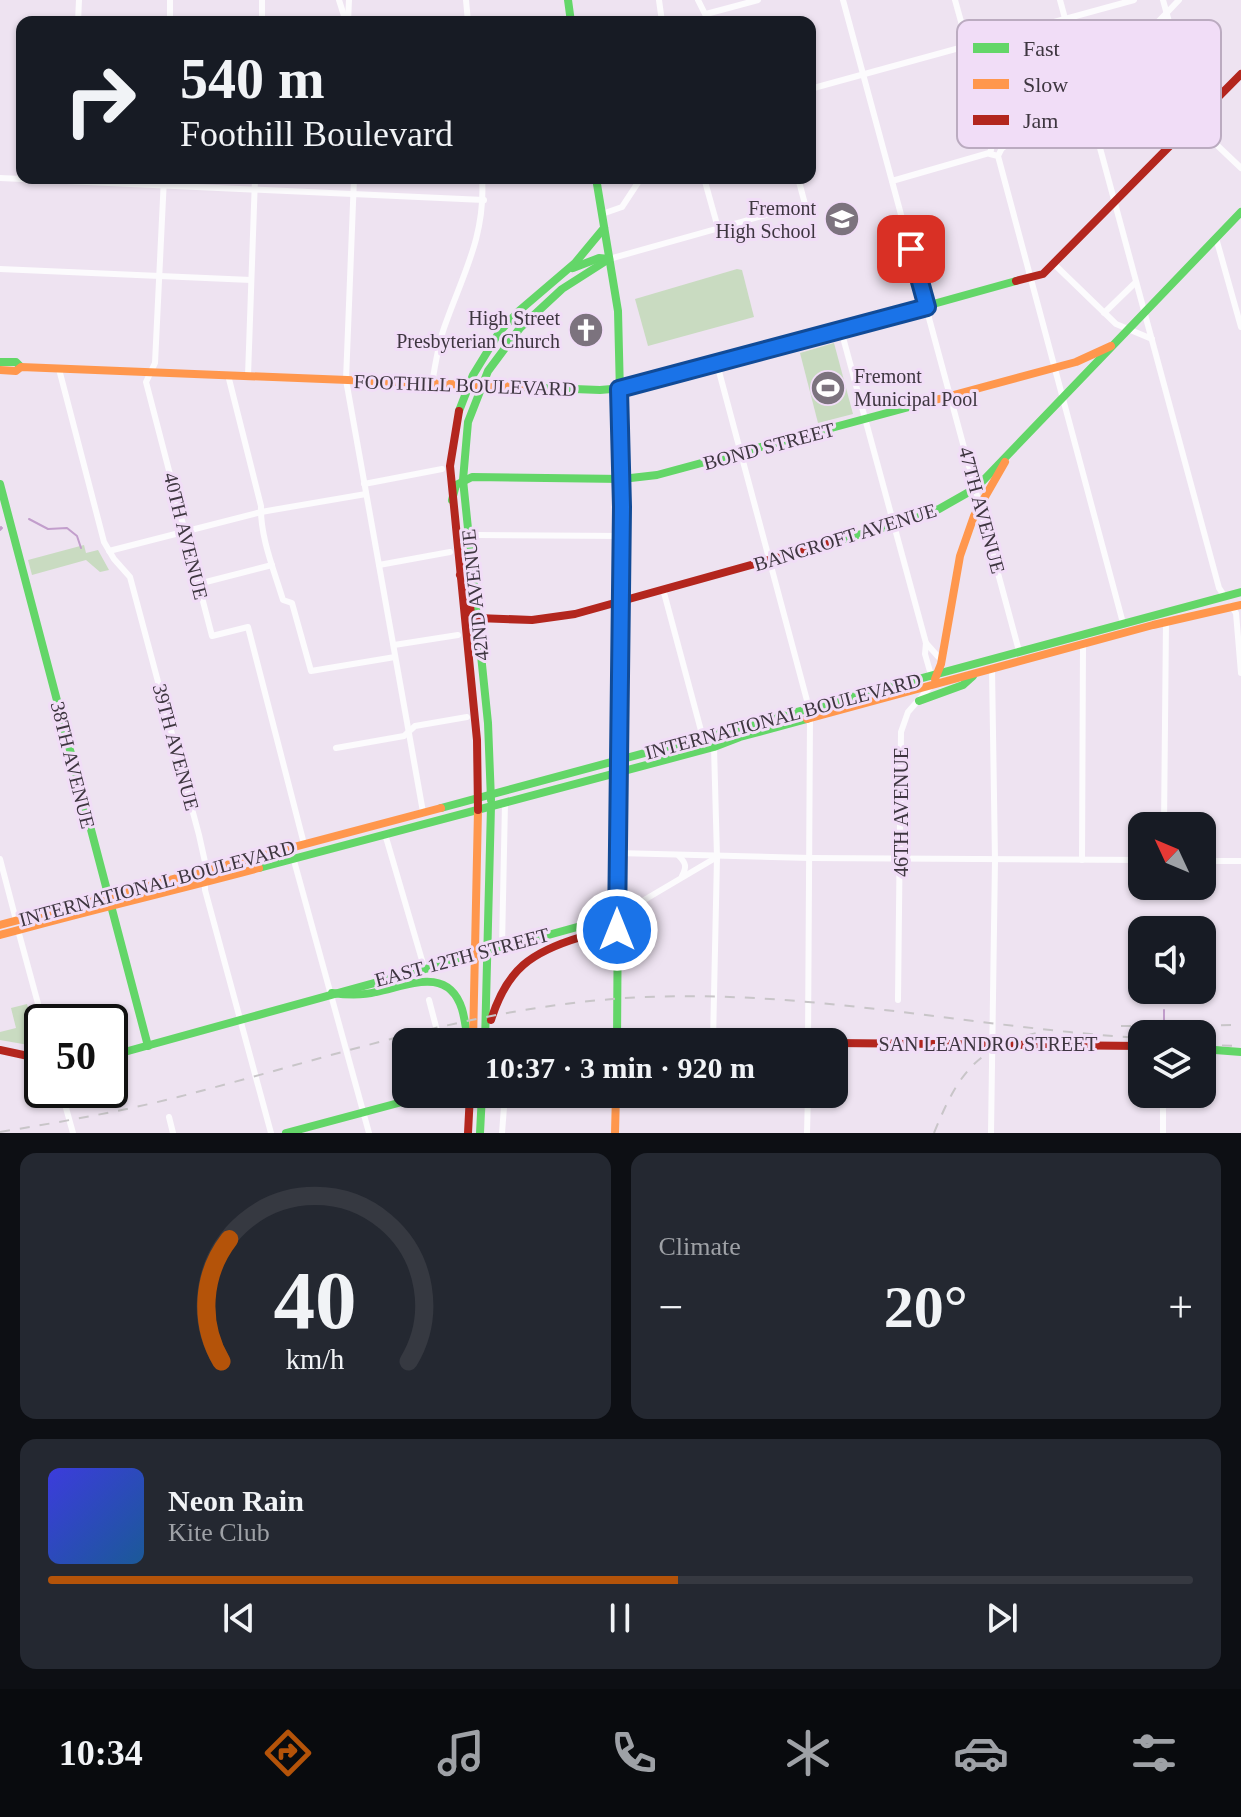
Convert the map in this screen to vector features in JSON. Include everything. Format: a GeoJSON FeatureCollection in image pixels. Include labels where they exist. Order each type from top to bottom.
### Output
{"type":"FeatureCollection","features":[{"type":"Feature","properties":{"kind":"main road","name":"FOOTHILL BOULEVARD"},"geometry":{"type":"LineString","coordinates":[[1221,94],[1241,74]]}},
{"type":"Feature","properties":{"kind":"main road","name":"FOOTHILL BOULEVARD"},"geometry":{"type":"LineString","coordinates":[[0,370],[16,371],[21,367],[619,389],[1043,274],[1169,148]]}},
{"type":"Feature","properties":{"kind":"main road"},"geometry":{"type":"LineString","coordinates":[[597,184],[618,311],[622,479],[617,1028]]}},
{"type":"Feature","properties":{"kind":"main road","name":"BANCROFT AVENUE"},"geometry":{"type":"LineString","coordinates":[[477,618],[552,618],[770,561],[939,509],[976,488],[1241,212]]}},
{"type":"Feature","properties":{"kind":"main road"},"geometry":{"type":"LineString","coordinates":[[558,278],[604,228]]}},
{"type":"Feature","properties":{"kind":"main road"},"geometry":{"type":"LineString","coordinates":[[558,278],[589,261],[609,259]]}},
{"type":"Feature","properties":{"kind":"main road","name":"42ND AVENUE"},"geometry":{"type":"LineString","coordinates":[[487,1028],[491,794],[488,723],[463,480],[465,440],[472,409],[501,348],[527,317],[574,280],[609,259]]}},
{"type":"Feature","properties":{"kind":"main road","name":"42ND AVENUE"},"geometry":{"type":"LineString","coordinates":[[470,1028],[478,810],[477,740],[452,500],[450,466],[453,434],[468,385],[484,354],[520,310],[558,278]]}},
{"type":"Feature","properties":{"kind":"main road","name":"BOND STREET"},"geometry":{"type":"LineString","coordinates":[[463,480],[472,477],[622,479],[657,475],[741,455],[1055,368],[1111,346]]}},
{"type":"Feature","properties":{"kind":"main road","name":"FOOTHILL BOULEVARD"},"geometry":{"type":"LineString","coordinates":[[0,362],[16,362],[21,367]]}},
{"type":"Feature","properties":{"kind":"main road","name":"46TH AVENUE"},"geometry":{"type":"LineString","coordinates":[[931,686],[942,661],[960,556],[981,504],[1012,451]]}},
{"type":"Feature","properties":{"kind":"main road"},"geometry":{"type":"LineString","coordinates":[[452,500],[456,485],[463,480]]}},
{"type":"Feature","properties":{"kind":"main road","name":"38TH AVENUE"},"geometry":{"type":"LineString","coordinates":[[0,484],[148,1046]]}},
{"type":"Feature","properties":{"kind":"main road"},"geometry":{"type":"LineString","coordinates":[[460,575],[467,588],[471,613],[477,618]]}},
{"type":"Feature","properties":{"kind":"main road","name":"INTERNATIONAL BOULEVARD"},"geometry":{"type":"LineString","coordinates":[[0,925],[17,925],[304,844],[1241,592]]}},
{"type":"Feature","properties":{"kind":"main road","name":"INTERNATIONAL BOULEVARD"},"geometry":{"type":"LineString","coordinates":[[109,900],[205,881],[505,803],[1083,644],[1236,606]]}},
{"type":"Feature","properties":{"kind":"main road"},"geometry":{"type":"LineString","coordinates":[[919,701],[963,685],[976,674]]}},
{"type":"Feature","properties":{"kind":"main road"},"geometry":{"type":"LineString","coordinates":[[490,1028],[497,1000],[523,962],[550,946],[604,930],[617,916]]}},
{"type":"Feature","properties":{"kind":"main road","name":"EAST 12TH STREET"},"geometry":{"type":"LineString","coordinates":[[128,1051],[617,916]]}},
{"type":"Feature","properties":{"kind":"main road","name":"INTERNATIONAL BOULEVARD"},"geometry":{"type":"LineString","coordinates":[[0,935],[17,925]]}},
{"type":"Feature","properties":{"kind":"main road"},"geometry":{"type":"LineString","coordinates":[[332,993],[356,997],[418,981],[441,984],[453,991],[462,1003],[467,1028]]}},
{"type":"Feature","properties":{"kind":"main road","name":"SAN LEANDRO STREET"},"geometry":{"type":"LineString","coordinates":[[848,1043],[1128,1046]]}},
{"type":"Feature","properties":{"kind":"main road"},"geometry":{"type":"LineString","coordinates":[[0,1050],[24,1055]]}},
{"type":"Feature","properties":{"kind":"main road"},"geometry":{"type":"LineString","coordinates":[[1216,1050],[1241,1052]]}},
{"type":"Feature","properties":{"kind":"main road"},"geometry":{"type":"LineString","coordinates":[[286,1133],[392,1105]]}},
{"type":"Feature","properties":{"kind":"main road"},"geometry":{"type":"LineString","coordinates":[[468,1133],[469,1108]]}},
{"type":"Feature","properties":{"kind":"main road"},"geometry":{"type":"LineString","coordinates":[[480,1133],[482,1108]]}},
{"type":"Feature","properties":{"kind":"main road"},"geometry":{"type":"LineString","coordinates":[[615,1133],[616,1108]]}},
{"type":"Feature","properties":{"kind":"street"},"geometry":{"type":"LineString","coordinates":[[698,0],[706,14],[758,0]]}},
{"type":"Feature","properties":{"kind":"street","name":"47TH AVENUE"},"geometry":{"type":"LineString","coordinates":[[843,0],[1019,651]]}},
{"type":"Feature","properties":{"kind":"street"},"geometry":{"type":"LineString","coordinates":[[955,0],[960,20]]}},
{"type":"Feature","properties":{"kind":"street"},"geometry":{"type":"LineString","coordinates":[[1060,0],[1066,19]]}},
{"type":"Feature","properties":{"kind":"street"},"geometry":{"type":"LineString","coordinates":[[1062,20],[1134,0]]}},
{"type":"Feature","properties":{"kind":"street"},"geometry":{"type":"LineString","coordinates":[[1163,0],[1169,20]]}},
{"type":"Feature","properties":{"kind":"street"},"geometry":{"type":"LineString","coordinates":[[1160,20],[1179,0]]}},
{"type":"Feature","properties":{"kind":"street"},"geometry":{"type":"LineString","coordinates":[[816,87],[957,48]]}},
{"type":"Feature","properties":{"kind":"street"},"geometry":{"type":"LineString","coordinates":[[989,153],[991,148]]}},
{"type":"Feature","properties":{"kind":"street"},"geometry":{"type":"LineString","coordinates":[[998,148],[1123,623]]}},
{"type":"Feature","properties":{"kind":"street"},"geometry":{"type":"LineString","coordinates":[[1100,148],[1219,588],[1236,606],[1241,673]]}},
{"type":"Feature","properties":{"kind":"street"},"geometry":{"type":"LineString","coordinates":[[1220,148],[1241,168]]}},
{"type":"Feature","properties":{"kind":"street"},"geometry":{"type":"LineString","coordinates":[[892,181],[989,153],[998,156]]}},
{"type":"Feature","properties":{"kind":"street","name":"40TH AVENUE"},"geometry":{"type":"LineString","coordinates":[[164,184],[155,363],[146,382],[212,636],[248,627],[304,844]]}},
{"type":"Feature","properties":{"kind":"street"},"geometry":{"type":"LineString","coordinates":[[190,184],[484,200]]}},
{"type":"Feature","properties":{"kind":"street"},"geometry":{"type":"LineString","coordinates":[[248,376],[255,184]]}},
{"type":"Feature","properties":{"kind":"street"},"geometry":{"type":"LineString","coordinates":[[354,184],[346,380],[423,812]]}},
{"type":"Feature","properties":{"kind":"street"},"geometry":{"type":"LineString","coordinates":[[432,384],[444,329],[472,261],[484,200],[483,184]]}},
{"type":"Feature","properties":{"kind":"street"},"geometry":{"type":"LineString","coordinates":[[602,214],[622,207],[637,184]]}},
{"type":"Feature","properties":{"kind":"street"},"geometry":{"type":"LineString","coordinates":[[706,184],[718,228]]}},
{"type":"Feature","properties":{"kind":"street"},"geometry":{"type":"LineString","coordinates":[[609,259],[805,204],[800,184]]}},
{"type":"Feature","properties":{"kind":"street"},"geometry":{"type":"LineString","coordinates":[[1216,237],[1241,327]]}},
{"type":"Feature","properties":{"kind":"street"},"geometry":{"type":"LineString","coordinates":[[1055,265],[1116,324],[1152,339]]}},
{"type":"Feature","properties":{"kind":"street"},"geometry":{"type":"LineString","coordinates":[[0,269],[251,280]]}},
{"type":"Feature","properties":{"kind":"street"},"geometry":{"type":"LineString","coordinates":[[1104,313],[1136,282]]}},
{"type":"Feature","properties":{"kind":"street"},"geometry":{"type":"LineString","coordinates":[[841,330],[926,643],[925,654],[935,674]]}},
{"type":"Feature","properties":{"kind":"street"},"geometry":{"type":"LineString","coordinates":[[717,364],[809,708]]}},
{"type":"Feature","properties":{"kind":"street","name":"39TH AVENUE"},"geometry":{"type":"LineString","coordinates":[[59,369],[104,542],[130,577],[199,835],[205,890],[271,1133]]}},
{"type":"Feature","properties":{"kind":"street"},"geometry":{"type":"LineString","coordinates":[[228,375],[272,565],[283,600],[292,603],[311,671],[395,657]]}},
{"type":"Feature","properties":{"kind":"street"},"geometry":{"type":"LineString","coordinates":[[364,484],[442,469]]}},
{"type":"Feature","properties":{"kind":"street"},"geometry":{"type":"LineString","coordinates":[[109,551],[261,512],[366,494]]}},
{"type":"Feature","properties":{"kind":"street"},"geometry":{"type":"LineString","coordinates":[[476,535],[622,536]]}},
{"type":"Feature","properties":{"kind":"street"},"geometry":{"type":"LineString","coordinates":[[379,565],[450,552]]}},
{"type":"Feature","properties":{"kind":"street"},"geometry":{"type":"LineString","coordinates":[[198,584],[272,565]]}},
{"type":"Feature","properties":{"kind":"street"},"geometry":{"type":"LineString","coordinates":[[663,589],[703,738]]}},
{"type":"Feature","properties":{"kind":"street"},"geometry":{"type":"LineString","coordinates":[[1164,812],[1166,622]]}},
{"type":"Feature","properties":{"kind":"street"},"geometry":{"type":"LineString","coordinates":[[394,645],[458,635]]}},
{"type":"Feature","properties":{"kind":"street"},"geometry":{"type":"LineString","coordinates":[[926,643],[942,661]]}},
{"type":"Feature","properties":{"kind":"street"},"geometry":{"type":"LineString","coordinates":[[1082,860],[1083,644]]}},
{"type":"Feature","properties":{"kind":"street"},"geometry":{"type":"LineString","coordinates":[[991,1133],[995,860],[992,669]]}},
{"type":"Feature","properties":{"kind":"street","name":"46TH AVENUE"},"geometry":{"type":"LineString","coordinates":[[898,1000],[902,858],[901,732],[908,712],[931,686]]}},
{"type":"Feature","properties":{"kind":"street"},"geometry":{"type":"LineString","coordinates":[[336,748],[404,736],[415,726],[467,717]]}},
{"type":"Feature","properties":{"kind":"street"},"geometry":{"type":"LineString","coordinates":[[808,1028],[810,719]]}},
{"type":"Feature","properties":{"kind":"street"},"geometry":{"type":"LineString","coordinates":[[713,1028],[717,857],[714,747]]}},
{"type":"Feature","properties":{"kind":"street"},"geometry":{"type":"LineString","coordinates":[[500,947],[505,803]]}},
{"type":"Feature","properties":{"kind":"street"},"geometry":{"type":"LineString","coordinates":[[385,834],[424,967]]}},
{"type":"Feature","properties":{"kind":"street"},"geometry":{"type":"LineString","coordinates":[[617,853],[717,857],[1128,860]]}},
{"type":"Feature","properties":{"kind":"street"},"geometry":{"type":"LineString","coordinates":[[679,856],[686,869],[680,879]]}},
{"type":"Feature","properties":{"kind":"street"},"geometry":{"type":"LineString","coordinates":[[293,857],[369,1133]]}},
{"type":"Feature","properties":{"kind":"street","name":"EAST 12TH STREET"},"geometry":{"type":"LineString","coordinates":[[617,916],[717,857]]}},
{"type":"Feature","properties":{"kind":"street"},"geometry":{"type":"LineString","coordinates":[[0,859],[38,1004]]}},
{"type":"Feature","properties":{"kind":"street"},"geometry":{"type":"LineString","coordinates":[[1216,861],[1241,861]]}},
{"type":"Feature","properties":{"kind":"street"},"geometry":{"type":"LineString","coordinates":[[429,1000],[436,1028]]}},
{"type":"Feature","properties":{"kind":"street"},"geometry":{"type":"LineString","coordinates":[[66,1108],[73,1133]]}},
{"type":"Feature","properties":{"kind":"street"},"geometry":{"type":"LineString","coordinates":[[502,1133],[504,1108]]}},
{"type":"Feature","properties":{"kind":"street"},"geometry":{"type":"LineString","coordinates":[[807,1133],[808,1108]]}},
{"type":"Feature","properties":{"kind":"street"},"geometry":{"type":"LineString","coordinates":[[1163,1108],[1163,1133]]}},
{"type":"Feature","properties":{"kind":"street"},"geometry":{"type":"LineString","coordinates":[[169,1117],[173,1133]]}},
{"type":"Feature","properties":{"kind":"green space"},"geometry":{"type":"Polygon","coordinates":[[[742,270],[754,317],[648,346],[635,299],[742,270]]]}},
{"type":"Feature","properties":{"kind":"green space","name":"Fremont Municipal Pool"},"geometry":{"type":"Polygon","coordinates":[[[834,343],[853,414],[818,423],[800,353],[834,343]]]}},
{"type":"Feature","properties":{"kind":"green space"},"geometry":{"type":"Polygon","coordinates":[[[84,545],[86,553],[98,550],[109,570],[100,572],[86,560],[32,575],[28,560],[84,545]]]}},
{"type":"Feature","properties":{"kind":"green space"},"geometry":{"type":"Polygon","coordinates":[[[24,1005],[24,1044],[0,1040],[0,1032],[16,1028],[11,1008],[24,1005]]]}},
{"type":"Feature","properties":{"kind":"waterway"},"geometry":{"type":"LineString","coordinates":[[29,519],[48,529],[67,528],[77,536],[81,548]]}},
{"type":"Feature","properties":{"kind":"waterway"},"geometry":{"type":"LineString","coordinates":[[1164,1010],[1164,1020]]}},
{"type":"Feature","properties":{"kind":"railway"},"geometry":{"type":"LineString","coordinates":[[0,1132],[156,1102],[440,1027],[547,1006],[601,1000],[669,996],[737,997],[872,1008],[1128,1037]]}},
{"type":"Feature","properties":{"kind":"railway"},"geometry":{"type":"LineString","coordinates":[[1121,1026],[1241,1025]]}},
{"type":"Feature","properties":{"kind":"railway"},"geometry":{"type":"LineString","coordinates":[[934,1133],[952,1094],[972,1066],[1000,1046],[1041,1032]]}},
{"type":"Feature","properties":{"kind":"railway"},"geometry":{"type":"LineString","coordinates":[[1216,1045],[1241,1046]]}},
{"type":"Feature","properties":{"kind":"traffic: fast"},"geometry":{"type":"LineString","coordinates":[[568,0],[570,16]]}},
{"type":"Feature","properties":{"kind":"traffic: fast"},"geometry":{"type":"LineString","coordinates":[[597,184],[618,311],[621,435],[617,1028]]}},
{"type":"Feature","properties":{"kind":"traffic: fast"},"geometry":{"type":"LineString","coordinates":[[826,544],[914,519],[976,488],[1241,212]]}},
{"type":"Feature","properties":{"kind":"traffic: fast"},"geometry":{"type":"LineString","coordinates":[[459,411],[473,375],[500,331],[575,263],[604,228]]}},
{"type":"Feature","properties":{"kind":"traffic: fast"},"geometry":{"type":"LineString","coordinates":[[573,268],[599,258],[609,259]]}},
{"type":"Feature","properties":{"kind":"traffic: fast"},"geometry":{"type":"LineString","coordinates":[[491,800],[488,723],[463,480],[468,422],[488,371],[520,328],[562,289],[609,259]]}},
{"type":"Feature","properties":{"kind":"traffic: fast"},"geometry":{"type":"LineString","coordinates":[[522,387],[600,390],[635,387],[1016,281]]}},
{"type":"Feature","properties":{"kind":"traffic: fast"},"geometry":{"type":"LineString","coordinates":[[0,362],[16,362],[21,367]]}},
{"type":"Feature","properties":{"kind":"traffic: fast"},"geometry":{"type":"LineString","coordinates":[[452,500],[456,485],[472,477],[622,479],[657,475],[924,403]]}},
{"type":"Feature","properties":{"kind":"traffic: fast"},"geometry":{"type":"LineString","coordinates":[[0,484],[148,1046]]}},
{"type":"Feature","properties":{"kind":"traffic: fast"},"geometry":{"type":"LineString","coordinates":[[441,808],[1241,592]]}},
{"type":"Feature","properties":{"kind":"traffic: fast"},"geometry":{"type":"LineString","coordinates":[[919,701],[963,685],[973,676]]}},
{"type":"Feature","properties":{"kind":"traffic: fast"},"geometry":{"type":"LineString","coordinates":[[259,868],[714,747],[807,719]]}},
{"type":"Feature","properties":{"kind":"traffic: fast"},"geometry":{"type":"LineString","coordinates":[[485,1028],[491,806]]}},
{"type":"Feature","properties":{"kind":"traffic: fast"},"geometry":{"type":"LineString","coordinates":[[128,1051],[617,916]]}},
{"type":"Feature","properties":{"kind":"traffic: fast"},"geometry":{"type":"LineString","coordinates":[[332,993],[365,994],[413,983],[437,983],[456,995],[466,1028]]}},
{"type":"Feature","properties":{"kind":"traffic: fast"},"geometry":{"type":"LineString","coordinates":[[1216,1050],[1241,1052]]}},
{"type":"Feature","properties":{"kind":"traffic: fast"},"geometry":{"type":"LineString","coordinates":[[286,1133],[392,1105]]}},
{"type":"Feature","properties":{"kind":"traffic: fast"},"geometry":{"type":"LineString","coordinates":[[480,1133],[481,1108]]}},
{"type":"Feature","properties":{"kind":"traffic: slow"},"geometry":{"type":"LineString","coordinates":[[924,403],[1076,362],[1111,346]]}},
{"type":"Feature","properties":{"kind":"traffic: slow"},"geometry":{"type":"LineString","coordinates":[[0,370],[16,371],[21,367],[522,387]]}},
{"type":"Feature","properties":{"kind":"traffic: slow"},"geometry":{"type":"LineString","coordinates":[[935,679],[941,664],[960,556],[974,516],[1005,462]]}},
{"type":"Feature","properties":{"kind":"traffic: slow"},"geometry":{"type":"LineString","coordinates":[[807,719],[1153,625],[1241,605]]}},
{"type":"Feature","properties":{"kind":"traffic: slow"},"geometry":{"type":"LineString","coordinates":[[0,925],[441,808]]}},
{"type":"Feature","properties":{"kind":"traffic: slow"},"geometry":{"type":"LineString","coordinates":[[473,1028],[478,810]]}},
{"type":"Feature","properties":{"kind":"traffic: slow"},"geometry":{"type":"LineString","coordinates":[[0,935],[259,868]]}},
{"type":"Feature","properties":{"kind":"traffic: slow"},"geometry":{"type":"LineString","coordinates":[[615,1133],[616,1108]]}},
{"type":"Feature","properties":{"kind":"traffic: jam"},"geometry":{"type":"LineString","coordinates":[[1221,94],[1241,74]]}},
{"type":"Feature","properties":{"kind":"traffic: jam"},"geometry":{"type":"LineString","coordinates":[[1016,281],[1043,274],[1168,148]]}},
{"type":"Feature","properties":{"kind":"traffic: jam"},"geometry":{"type":"LineString","coordinates":[[459,411],[450,466],[477,740],[478,810]]}},
{"type":"Feature","properties":{"kind":"traffic: jam"},"geometry":{"type":"LineString","coordinates":[[460,575],[467,588],[471,613],[477,618],[532,620],[575,614],[826,544]]}},
{"type":"Feature","properties":{"kind":"traffic: jam"},"geometry":{"type":"LineString","coordinates":[[491,1020],[505,988],[523,965],[548,949],[602,930],[617,916]]}},
{"type":"Feature","properties":{"kind":"traffic: jam"},"geometry":{"type":"LineString","coordinates":[[848,1043],[1128,1046]]}},
{"type":"Feature","properties":{"kind":"traffic: jam"},"geometry":{"type":"LineString","coordinates":[[0,1050],[24,1055]]}},
{"type":"Feature","properties":{"kind":"traffic: jam"},"geometry":{"type":"LineString","coordinates":[[468,1133],[469,1108]]}},
{"type":"Feature","properties":{"kind":"place","name":"Fremont High School"},"geometry":{"type":"Point","coordinates":[842,219]}},
{"type":"Feature","properties":{"kind":"place","name":"High Street Presbyterian Church"},"geometry":{"type":"Point","coordinates":[586,330]}},
{"type":"Feature","properties":{"kind":"place","name":"Fremont Municipal Pool"},"geometry":{"type":"Point","coordinates":[828,388]}},
{"type":"Feature","properties":{"kind":"route"},"geometry":{"type":"LineString","coordinates":[[617,930],[622,507],[619,389],[927,307],[911,249]]}}]}
